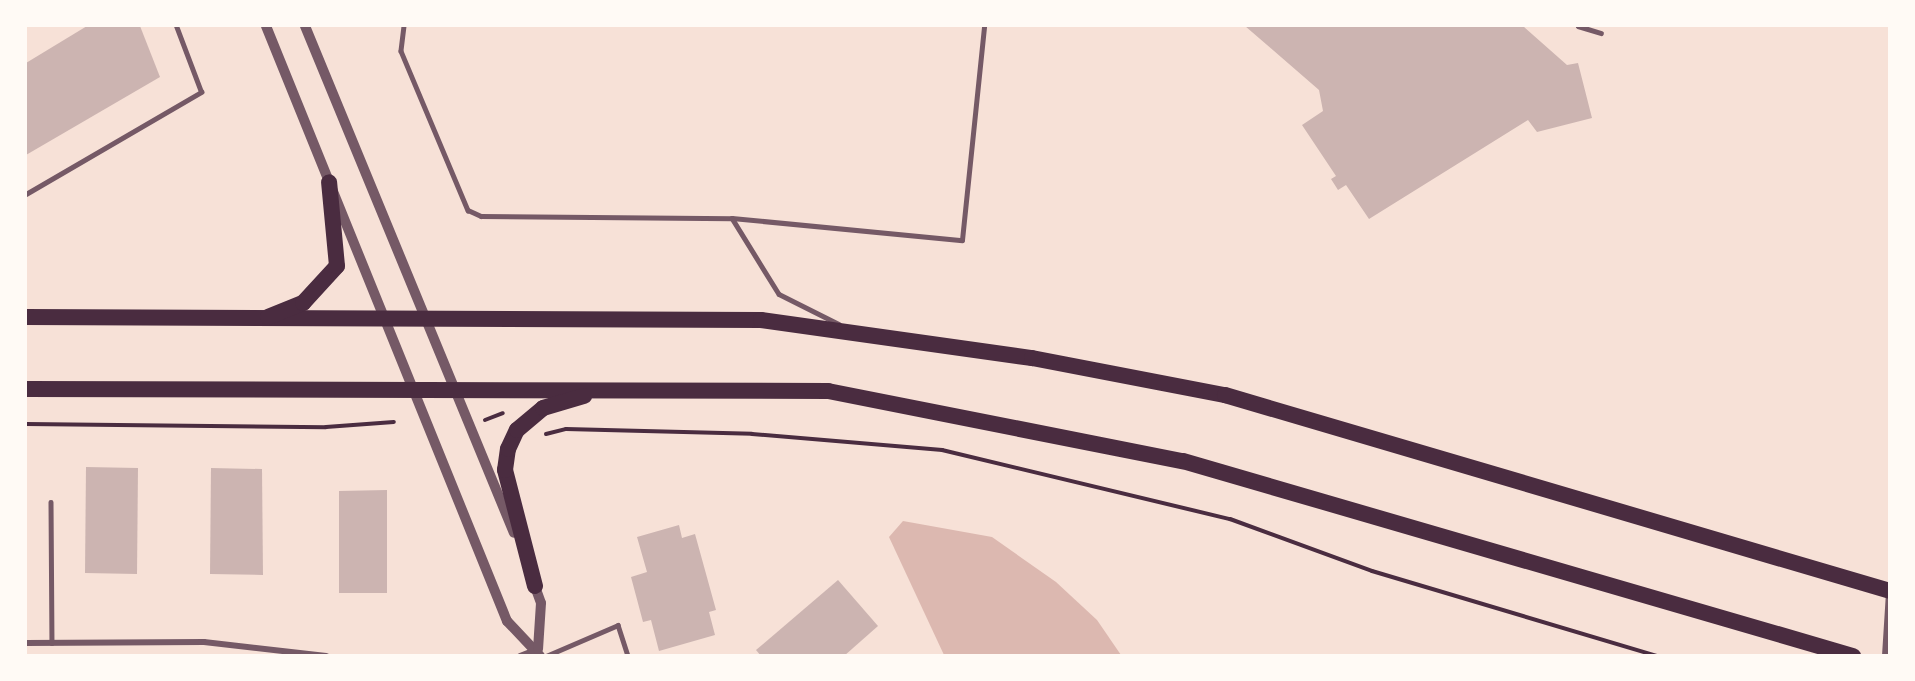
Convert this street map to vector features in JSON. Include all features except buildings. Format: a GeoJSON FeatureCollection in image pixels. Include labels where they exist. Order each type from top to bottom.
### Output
{"type":"FeatureCollection","features":[{"type":"Feature","properties":{"kind":"highway"},"geometry":{"type":"LineString","coordinates":[[256,320],[303,303],[337,266],[330,182]]}},
{"type":"Feature","properties":{"kind":"highway"},"geometry":{"type":"LineString","coordinates":[[26,317],[387,322],[761,320],[1032,358],[1225,395],[1890,591]]}},
{"type":"Feature","properties":{"kind":"highway"},"geometry":{"type":"LineString","coordinates":[[26,389],[412,388],[828,391],[1183,461],[1853,656]]}},
{"type":"Feature","properties":{"kind":"highway"},"geometry":{"type":"LineString","coordinates":[[535,586],[505,470],[508,449],[517,430],[543,408],[610,390]]}},
{"type":"Feature","properties":{"kind":"street"},"geometry":{"type":"LineString","coordinates":[[266,26],[507,621],[541,653]]}},
{"type":"Feature","properties":{"kind":"street"},"geometry":{"type":"LineString","coordinates":[[305,26],[432,322],[535,586],[541,603],[541,653]]}},
{"type":"Feature","properties":{"kind":"street"},"geometry":{"type":"LineString","coordinates":[[1885,656],[1890,591]]}},
{"type":"Feature","properties":{"kind":"street"},"geometry":{"type":"LineString","coordinates":[[26,643],[204,642],[326,656]]}},
{"type":"Feature","properties":{"kind":"street"},"geometry":{"type":"LineString","coordinates":[[520,656],[541,653]]}},
{"type":"Feature","properties":{"kind":"lane"},"geometry":{"type":"LineString","coordinates":[[26,194],[201,92],[176,26]]}},
{"type":"Feature","properties":{"kind":"lane"},"geometry":{"type":"LineString","coordinates":[[404,26],[401,51],[468,210],[481,216],[732,218],[962,240],[984,26]]}},
{"type":"Feature","properties":{"kind":"lane"},"geometry":{"type":"LineString","coordinates":[[1578,26],[1601,33]]}},
{"type":"Feature","properties":{"kind":"lane"},"geometry":{"type":"LineString","coordinates":[[732,218],[779,294],[857,333]]}},
{"type":"Feature","properties":{"kind":"lane"},"geometry":{"type":"LineString","coordinates":[[51,502],[52,643]]}},
{"type":"Feature","properties":{"kind":"lane"},"geometry":{"type":"LineString","coordinates":[[541,653],[618,624],[628,656]]}},
{"type":"Feature","properties":{"kind":"path"},"geometry":{"type":"LineString","coordinates":[[485,420],[503,413]]}},
{"type":"Feature","properties":{"kind":"path"},"geometry":{"type":"LineString","coordinates":[[26,424],[326,427],[394,422]]}},
{"type":"Feature","properties":{"kind":"path"},"geometry":{"type":"LineString","coordinates":[[538,436],[566,429],[740,434],[942,450],[1230,519],[1372,571],[1657,656]]}},
{"type":"Feature","properties":{"kind":"shaded area"},"geometry":{"type":"Polygon","coordinates":[[[903,521],[992,537],[1056,582],[1097,620],[1121,655],[944,655],[889,537],[903,521]]]}}]}
